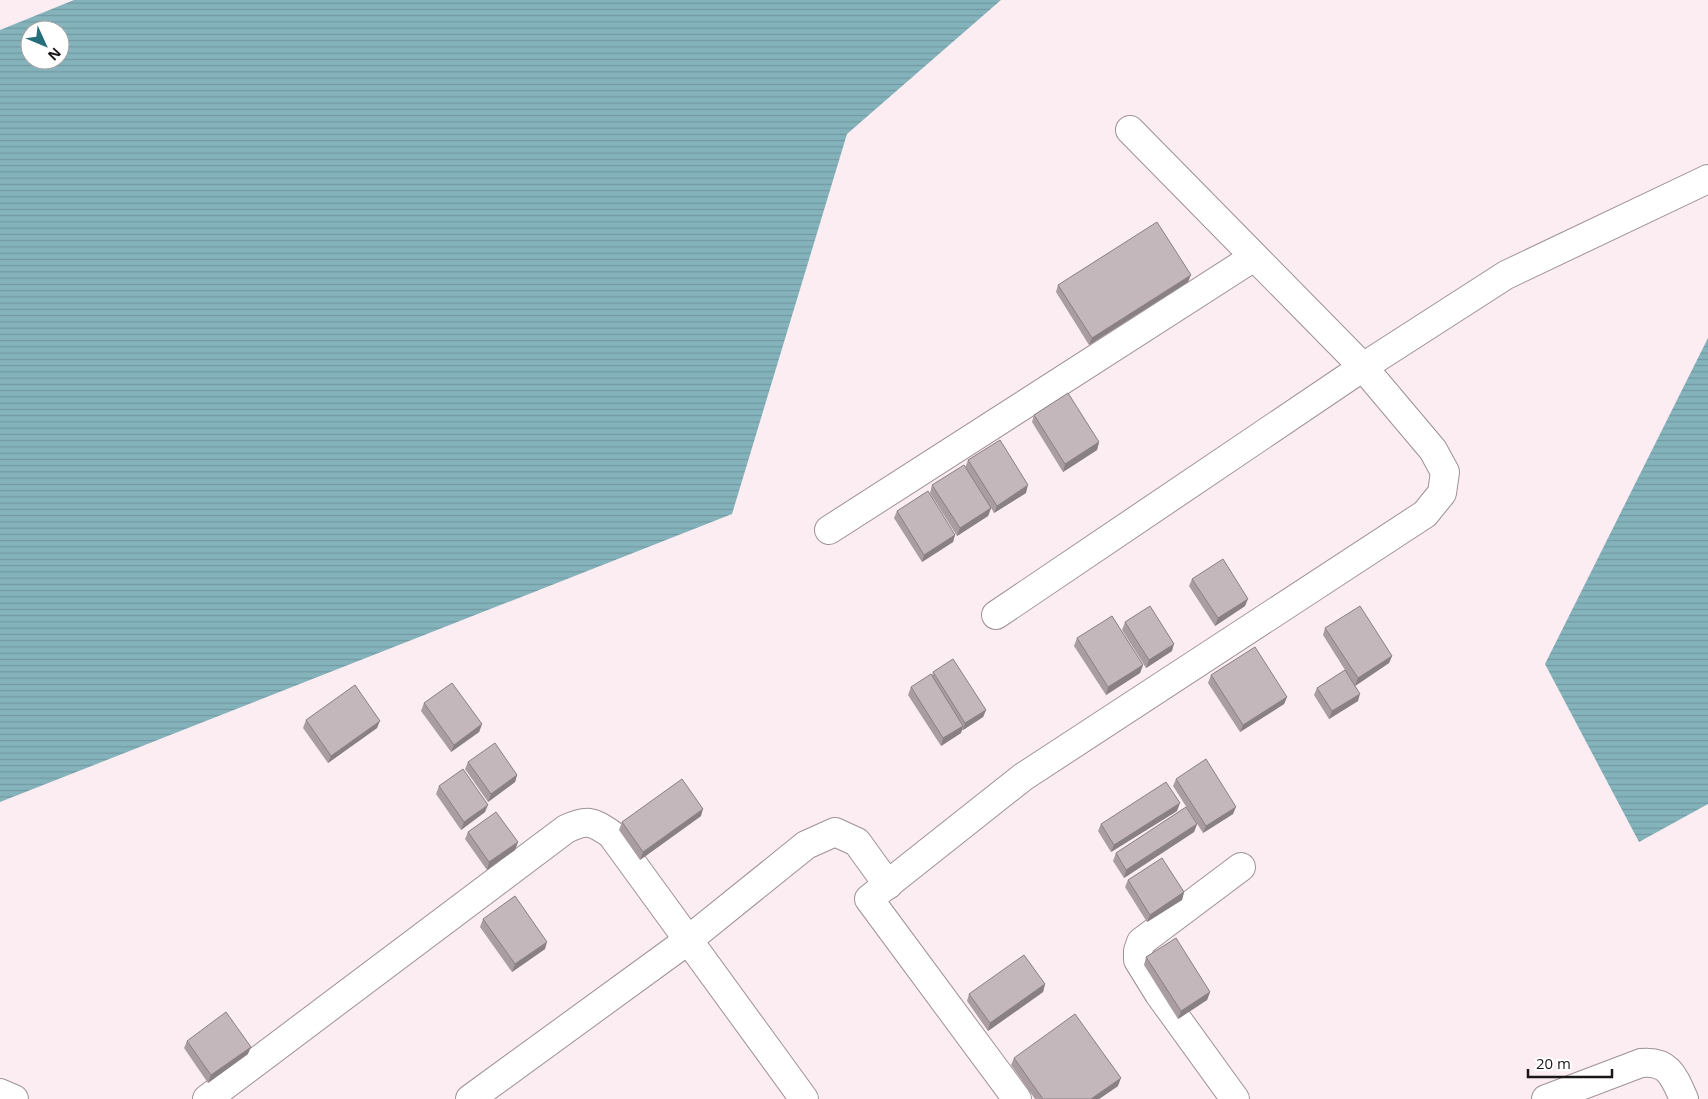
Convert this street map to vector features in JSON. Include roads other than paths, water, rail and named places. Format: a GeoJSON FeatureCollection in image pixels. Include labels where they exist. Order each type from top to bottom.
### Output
{"type":"FeatureCollection","features":[{"type":"Feature","properties":{"kind":"street"},"geometry":{"type":"LineString","coordinates":[[1016,1099],[869,899],[1023,778],[1425,514],[1442,493],[1445,472],[1432,450],[1363,367],[1130,130]]}},
{"type":"Feature","properties":{"kind":"street"},"geometry":{"type":"LineString","coordinates":[[996,616],[1363,367],[1506,275],[1708,179]]}},
{"type":"Feature","properties":{"kind":"street"},"geometry":{"type":"LineString","coordinates":[[829,530],[1254,257]]}},
{"type":"Feature","properties":{"kind":"street"},"geometry":{"type":"LineString","coordinates":[[207,1099],[566,829],[583,821],[597,824],[611,834],[687,941],[804,1099]]}},
{"type":"Feature","properties":{"kind":"street"},"geometry":{"type":"LineString","coordinates":[[470,1099],[687,941],[806,845],[835,832],[857,842],[888,885]]}},
{"type":"Feature","properties":{"kind":"street"},"geometry":{"type":"LineString","coordinates":[[1235,1099],[1159,994],[1138,960],[1138,951],[1141,942],[1241,867]]}},
{"type":"Feature","properties":{"kind":"street"},"geometry":{"type":"LineString","coordinates":[[1546,1099],[1641,1063],[1655,1062],[1671,1074],[1684,1099]]}},
{"type":"Feature","properties":{"kind":"street"},"geometry":{"type":"LineString","coordinates":[[0,1093],[14,1099]]}},
{"type":"Feature","properties":{"kind":"water"},"geometry":{"type":"Polygon","coordinates":[[[74,0],[1001,0],[847,134],[732,514],[0,802],[0,30],[20,22],[20,70],[70,70],[70,20],[25,20],[74,0]]]}},
{"type":"Feature","properties":{"kind":"water"},"geometry":{"type":"Polygon","coordinates":[[[1708,338],[1708,804],[1639,842],[1545,664],[1708,338]]]}}]}
